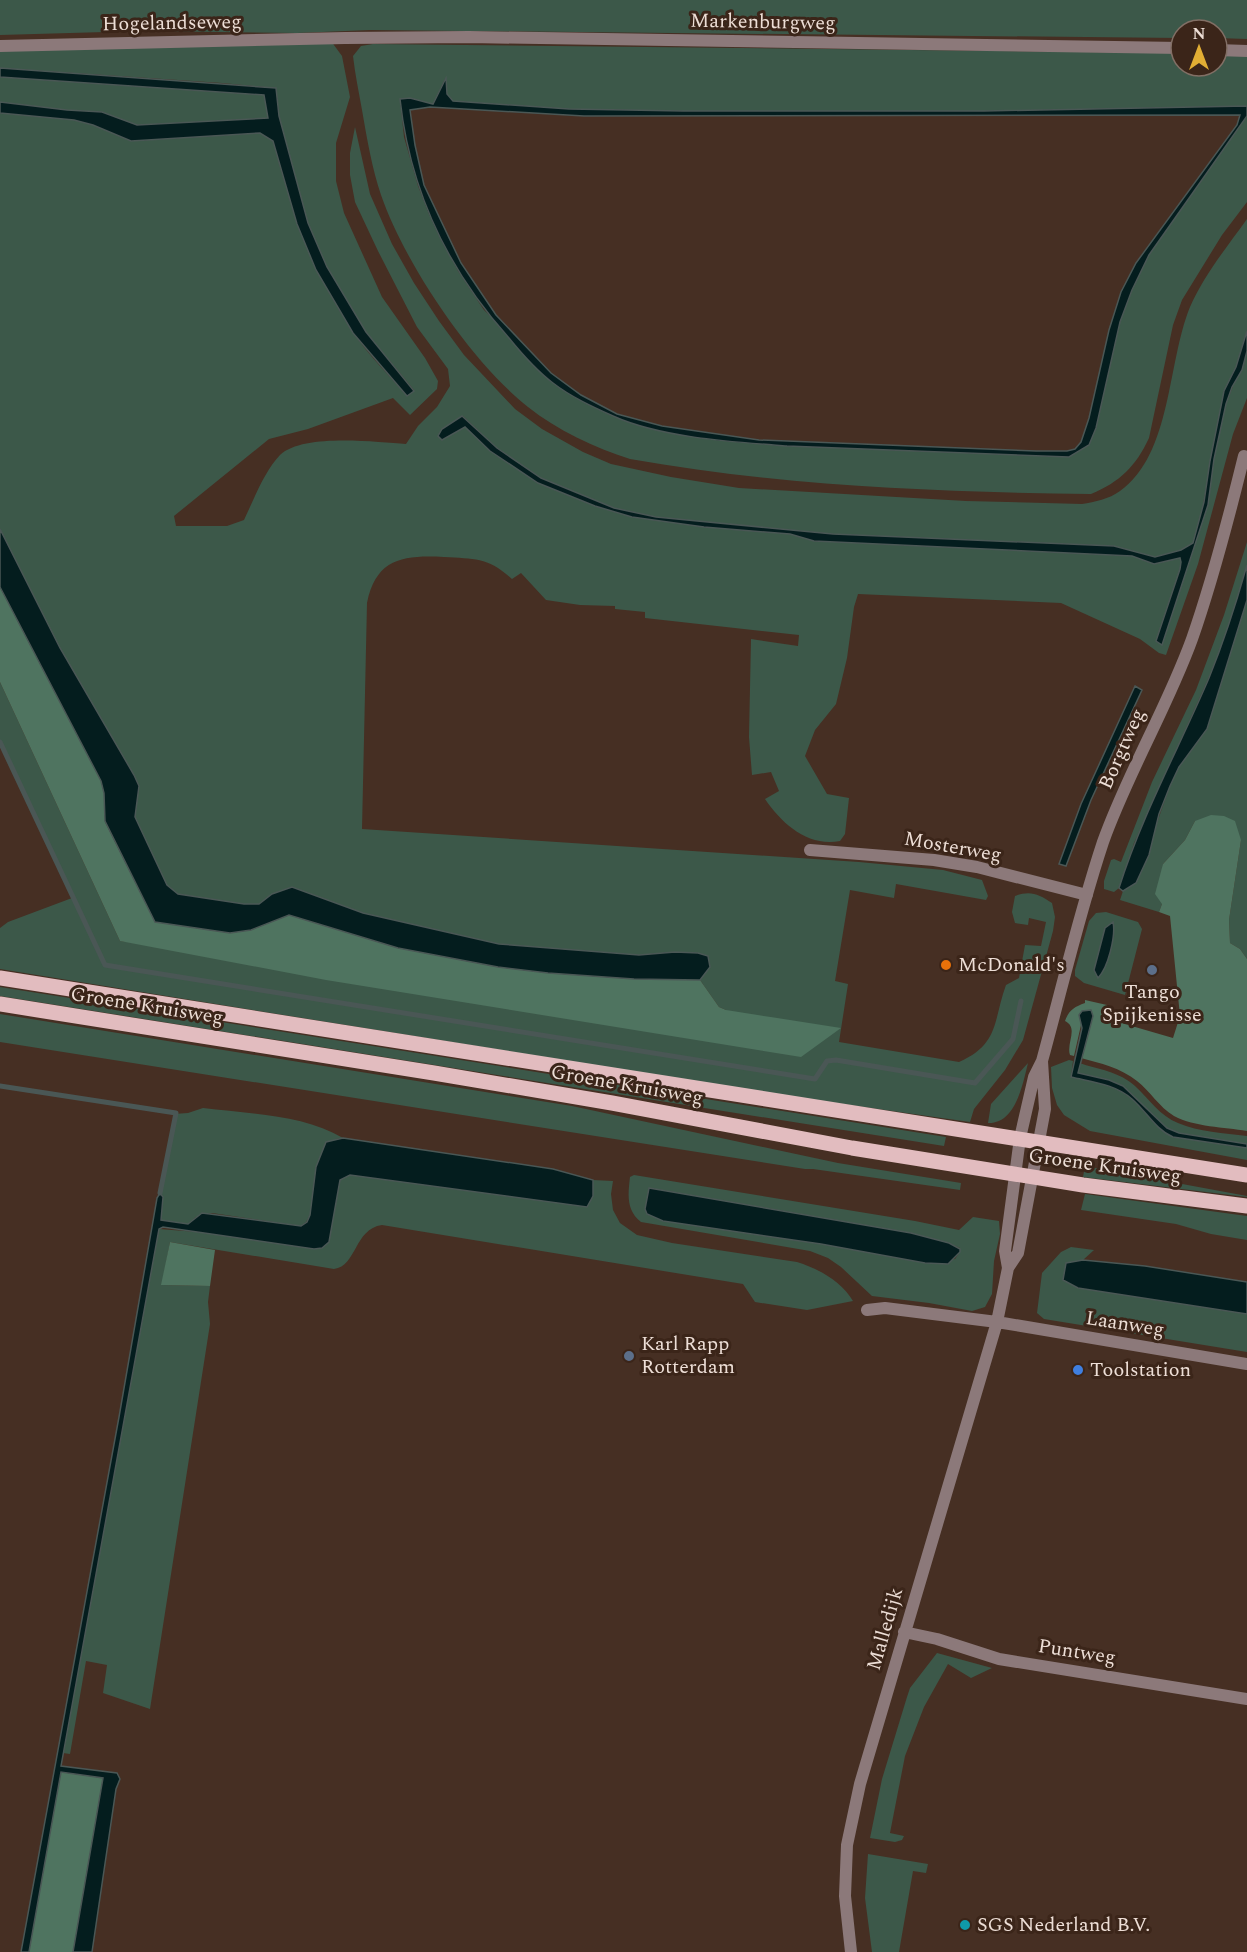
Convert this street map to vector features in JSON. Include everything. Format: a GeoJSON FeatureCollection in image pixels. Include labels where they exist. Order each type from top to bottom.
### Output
{"type":"FeatureCollection","features":[{"type":"Feature","properties":{"kind":"main road","name":"Groene Kruisweg"},"geometry":{"type":"LineString","coordinates":[[0,978],[1247,1175]]}},
{"type":"Feature","properties":{"kind":"main road","name":"Groene Kruisweg"},"geometry":{"type":"LineString","coordinates":[[0,1004],[446,1075],[1015,1175],[1247,1206]]}},
{"type":"Feature","properties":{"kind":"street","name":"Markenburgweg"},"geometry":{"type":"LineString","coordinates":[[345,38],[469,37],[1169,48]]}},
{"type":"Feature","properties":{"kind":"street","name":"Hogelandseweg"},"geometry":{"type":"LineString","coordinates":[[0,46],[345,38]]}},
{"type":"Feature","properties":{"kind":"street"},"geometry":{"type":"LineString","coordinates":[[1229,50],[1247,51]]}},
{"type":"Feature","properties":{"kind":"street","name":"Borgtweg"},"geometry":{"type":"LineString","coordinates":[[1015,1175],[1020,1138],[1034,1077],[1042,1061],[1087,895],[1104,842],[1134,765],[1179,672],[1192,639],[1220,550],[1244,456]]}},
{"type":"Feature","properties":{"kind":"street","name":"Mosterweg"},"geometry":{"type":"LineString","coordinates":[[810,850],[934,860],[976,867],[1087,895]]}},
{"type":"Feature","properties":{"kind":"street","name":"Borgtweg"},"geometry":{"type":"LineString","coordinates":[[1033,1177],[1044,1110],[1042,1061]]}},
{"type":"Feature","properties":{"kind":"street","name":"Malledijk"},"geometry":{"type":"LineString","coordinates":[[851,1952],[845,1896],[847,1845],[860,1784],[997,1322],[1008,1268],[1005,1251],[1015,1175]]}},
{"type":"Feature","properties":{"kind":"street","name":"Malledijk"},"geometry":{"type":"LineString","coordinates":[[1008,1268],[1018,1254],[1033,1177]]}},
{"type":"Feature","properties":{"kind":"street"},"geometry":{"type":"LineString","coordinates":[[867,1310],[885,1308],[997,1322]]}},
{"type":"Feature","properties":{"kind":"street","name":"Laanweg"},"geometry":{"type":"LineString","coordinates":[[997,1322],[1247,1364]]}},
{"type":"Feature","properties":{"kind":"street","name":"Puntweg"},"geometry":{"type":"LineString","coordinates":[[904,1632],[999,1659],[1247,1699]]}},
{"type":"Feature","properties":{"kind":"green space"},"geometry":{"type":"Polygon","coordinates":[[[0,0],[1247,0],[1247,39],[1229,38],[1229,18],[1169,18],[1169,38],[370,30],[297,33],[140,31],[0,35],[0,0]]]}},
{"type":"Feature","properties":{"kind":"green space"},"geometry":{"type":"Polygon","coordinates":[[[331,41],[342,56],[350,97],[336,143],[336,181],[344,213],[382,297],[425,358],[438,381],[437,389],[410,415],[393,398],[308,429],[269,439],[174,516],[176,526],[227,526],[244,520],[269,469],[280,455],[291,448],[322,441],[340,440],[406,444],[418,426],[437,407],[450,386],[448,369],[417,327],[355,202],[350,175],[350,153],[355,127],[370,194],[392,244],[414,283],[464,355],[515,409],[542,429],[583,452],[611,464],[739,488],[966,501],[1082,504],[1102,500],[1116,494],[1137,475],[1150,455],[1166,406],[1190,307],[1209,272],[1247,219],[1247,331],[1236,367],[1224,391],[1199,526],[1193,543],[1181,550],[1155,557],[1114,546],[833,534],[656,517],[614,508],[541,478],[497,448],[463,416],[442,440],[465,427],[538,483],[595,506],[632,517],[704,527],[790,534],[814,541],[1132,556],[1154,564],[1180,558],[1180,569],[1156,640],[1162,644],[1208,505],[1214,459],[1226,404],[1247,351],[1247,398],[1233,434],[1198,564],[1166,655],[1159,653],[1140,639],[1061,603],[858,594],[836,704],[815,730],[805,756],[827,794],[849,798],[845,834],[840,841],[817,840],[797,832],[779,817],[765,799],[779,791],[771,772],[752,775],[749,737],[751,639],[798,646],[799,635],[645,618],[645,612],[615,609],[615,606],[580,605],[546,600],[521,573],[512,579],[496,567],[473,559],[416,557],[404,559],[385,568],[371,588],[367,603],[362,829],[859,862],[943,870],[982,880],[988,896],[986,900],[896,884],[894,898],[850,890],[835,981],[848,984],[839,1042],[959,1062],[972,1055],[988,1039],[993,1030],[1006,985],[1019,978],[1025,945],[1041,946],[1046,922],[1029,918],[1028,925],[1015,923],[1012,912],[1015,896],[1025,893],[1034,894],[1052,903],[1055,917],[1053,931],[1023,1040],[1005,1070],[974,1109],[970,1122],[772,1094],[0,969],[0,928],[8,922],[72,898],[0,743],[0,682],[120,941],[726,1010],[719,1007],[700,980],[710,966],[707,956],[698,953],[639,955],[499,944],[363,913],[292,887],[272,894],[259,904],[244,904],[178,894],[167,886],[135,817],[139,786],[134,775],[60,648],[0,529],[0,113],[74,120],[93,125],[131,141],[260,133],[273,141],[287,191],[305,240],[339,310],[365,349],[407,396],[414,390],[366,332],[327,267],[308,223],[279,116],[276,88],[0,68],[0,51],[331,41]]]}},
{"type":"Feature","properties":{"kind":"green space"},"geometry":{"type":"Polygon","coordinates":[[[373,44],[1169,53],[1169,78],[1229,78],[1229,54],[1247,54],[1247,106],[984,111],[569,109],[453,101],[447,94],[445,79],[433,104],[410,98],[400,99],[404,137],[418,186],[429,214],[458,271],[484,310],[574,397],[614,417],[663,431],[787,446],[1069,457],[1089,445],[1096,428],[1120,322],[1149,255],[1247,116],[1247,202],[1222,235],[1182,300],[1173,325],[1149,438],[1144,448],[1126,472],[1091,494],[860,486],[744,476],[630,459],[577,438],[528,407],[484,365],[423,281],[392,222],[375,174],[353,56],[361,46],[373,44]]]}},
{"type":"Feature","properties":{"kind":"green space"},"geometry":{"type":"Polygon","coordinates":[[[0,77],[264,95],[269,118],[137,125],[102,112],[0,102],[0,77]]]}},
{"type":"Feature","properties":{"kind":"green space"},"geometry":{"type":"Polygon","coordinates":[[[1247,542],[1247,565],[1233,616],[1209,677],[1134,843],[1119,888],[1114,892],[1104,889],[1104,881],[1111,860],[1121,862],[1152,782],[1196,690],[1224,615],[1247,542]]]}},
{"type":"Feature","properties":{"kind":"green space"},"geometry":{"type":"Polygon","coordinates":[[[0,587],[101,781],[104,793],[105,822],[155,922],[230,933],[251,930],[289,915],[398,948],[498,967],[634,979],[700,980],[719,1007],[726,1010],[841,1028],[801,1057],[326,980],[120,941],[0,682],[0,587]]]}},
{"type":"Feature","properties":{"kind":"green space"},"geometry":{"type":"Polygon","coordinates":[[[1247,600],[1247,959],[1240,949],[1230,943],[1229,920],[1241,840],[1195,821],[1185,840],[1163,864],[1162,904],[1159,912],[1120,900],[1123,891],[1136,882],[1179,767],[1207,729],[1247,600]]]}},
{"type":"Feature","properties":{"kind":"green space"},"geometry":{"type":"Polygon","coordinates":[[[1211,815],[1224,816],[1235,821],[1241,840],[1229,920],[1230,943],[1240,949],[1247,959],[1247,1131],[1200,1125],[1182,1120],[1159,1104],[1131,1076],[1110,1066],[1081,1058],[1093,1016],[1091,1010],[1081,1025],[1074,1056],[1070,1055],[1072,1032],[1065,1021],[1070,1012],[1085,1003],[1085,1000],[1107,1005],[1119,1015],[1118,1022],[1173,1038],[1180,1016],[1170,916],[1159,912],[1162,904],[1155,894],[1163,864],[1185,840],[1195,821],[1211,815]]]}},
{"type":"Feature","properties":{"kind":"green space"},"geometry":{"type":"Polygon","coordinates":[[[1106,912],[1138,922],[1142,929],[1125,995],[1084,983],[1075,976],[1089,921],[1096,913],[1106,912]]]}},
{"type":"Feature","properties":{"kind":"green space"},"geometry":{"type":"Polygon","coordinates":[[[0,987],[946,1137],[944,1146],[0,996],[0,987]]]}},
{"type":"Feature","properties":{"kind":"green space"},"geometry":{"type":"Polygon","coordinates":[[[0,1014],[572,1106],[838,1163],[961,1183],[960,1190],[805,1169],[0,1042],[0,1014]]]}},
{"type":"Feature","properties":{"kind":"green space"},"geometry":{"type":"Polygon","coordinates":[[[1069,1060],[1073,1061],[1071,1077],[1103,1084],[1125,1094],[1167,1134],[1173,1137],[1247,1148],[1247,1160],[1090,1131],[1064,1115],[1057,1105],[1052,1088],[1051,1067],[1069,1060]]]}},
{"type":"Feature","properties":{"kind":"green space"},"geometry":{"type":"Polygon","coordinates":[[[1028,1063],[1021,1091],[1012,1110],[998,1122],[988,1123],[991,1104],[1028,1063]]]}},
{"type":"Feature","properties":{"kind":"green space"},"geometry":{"type":"Polygon","coordinates":[[[1079,1063],[1123,1077],[1160,1112],[1172,1120],[1203,1130],[1247,1136],[1247,1144],[1179,1133],[1167,1128],[1123,1086],[1078,1073],[1079,1063]]]}},
{"type":"Feature","properties":{"kind":"green space"},"geometry":{"type":"Polygon","coordinates":[[[203,1108],[294,1120],[311,1124],[343,1138],[336,1139],[316,1167],[310,1215],[306,1222],[301,1226],[212,1213],[196,1217],[188,1224],[161,1220],[163,1197],[160,1193],[174,1114],[188,1113],[203,1108]]]}},
{"type":"Feature","properties":{"kind":"green space"},"geometry":{"type":"Polygon","coordinates":[[[1085,1166],[1247,1196],[1247,1197],[1083,1177],[1085,1166]]]}},
{"type":"Feature","properties":{"kind":"green space"},"geometry":{"type":"Polygon","coordinates":[[[350,1175],[593,1196],[593,1180],[613,1181],[611,1194],[613,1210],[620,1223],[637,1235],[672,1243],[797,1262],[829,1277],[842,1287],[853,1301],[807,1310],[755,1302],[743,1284],[382,1225],[366,1233],[347,1261],[334,1269],[170,1242],[162,1285],[210,1286],[208,1302],[210,1324],[150,1709],[103,1693],[107,1665],[86,1661],[70,1754],[63,1753],[159,1229],[329,1242],[340,1180],[350,1175]]]}},
{"type":"Feature","properties":{"kind":"green space"},"geometry":{"type":"Polygon","coordinates":[[[634,1175],[959,1230],[973,1217],[999,1221],[1000,1234],[994,1261],[992,1294],[985,1307],[972,1311],[872,1296],[841,1267],[828,1258],[810,1251],[641,1222],[630,1207],[630,1177],[634,1175]],[[650,1188],[645,1209],[925,1263],[955,1259],[960,1252],[960,1248],[949,1243],[911,1233],[650,1188]]]}},
{"type":"Feature","properties":{"kind":"green space"},"geometry":{"type":"Polygon","coordinates":[[[1085,1194],[1247,1216],[1247,1240],[1211,1234],[1176,1224],[1081,1210],[1085,1194]]]}},
{"type":"Feature","properties":{"kind":"green space"},"geometry":{"type":"Polygon","coordinates":[[[170,1242],[215,1250],[210,1286],[161,1285],[170,1242]]]}},
{"type":"Feature","properties":{"kind":"green space"},"geometry":{"type":"Polygon","coordinates":[[[1071,1247],[1094,1250],[1083,1260],[1066,1263],[1078,1288],[1247,1314],[1247,1352],[1044,1319],[1037,1313],[1042,1273],[1061,1252],[1071,1247]]]}},
{"type":"Feature","properties":{"kind":"green space"},"geometry":{"type":"Polygon","coordinates":[[[937,1653],[992,1668],[971,1678],[948,1664],[924,1707],[905,1756],[890,1833],[904,1836],[902,1840],[895,1842],[870,1838],[882,1779],[910,1688],[937,1653]]]}},
{"type":"Feature","properties":{"kind":"green space"},"geometry":{"type":"Polygon","coordinates":[[[60,1772],[103,1778],[73,1952],[29,1952],[60,1772]]]}},
{"type":"Feature","properties":{"kind":"green space"},"geometry":{"type":"Polygon","coordinates":[[[868,1854],[928,1864],[926,1873],[913,1871],[899,1952],[872,1952],[865,1898],[868,1854]]]}},
{"type":"Feature","properties":{"kind":"water"},"geometry":{"type":"Polygon","coordinates":[[[0,68],[276,88],[279,116],[308,223],[327,267],[366,332],[414,391],[407,396],[353,333],[316,270],[297,224],[273,141],[260,133],[131,141],[93,125],[74,120],[0,113],[0,102],[102,112],[137,125],[268,118],[264,95],[0,77],[0,68]]]}},
{"type":"Feature","properties":{"kind":"water"},"geometry":{"type":"Polygon","coordinates":[[[446,78],[447,94],[453,101],[569,109],[984,111],[1247,106],[1247,116],[1149,255],[1120,322],[1096,428],[1089,445],[1069,457],[787,446],[722,441],[676,434],[632,423],[605,413],[575,397],[535,368],[487,312],[467,284],[435,227],[413,165],[400,99],[410,98],[433,104],[446,78]],[[430,107],[410,110],[424,185],[461,263],[496,315],[551,373],[581,395],[617,414],[662,426],[759,440],[1067,451],[1075,449],[1081,442],[1089,418],[1109,330],[1121,292],[1136,263],[1237,125],[1240,115],[584,116],[430,107]]]}},
{"type":"Feature","properties":{"kind":"water"},"geometry":{"type":"Polygon","coordinates":[[[1247,331],[1247,351],[1242,370],[1232,387],[1226,404],[1214,459],[1208,505],[1162,645],[1156,641],[1180,569],[1180,558],[1154,564],[1132,556],[814,541],[790,534],[704,527],[632,517],[595,506],[538,483],[490,451],[465,427],[442,440],[438,436],[442,429],[462,416],[497,448],[541,478],[614,508],[656,517],[833,534],[1114,546],[1155,557],[1181,550],[1193,543],[1204,502],[1224,391],[1236,367],[1247,331]]]}},
{"type":"Feature","properties":{"kind":"water"},"geometry":{"type":"Polygon","coordinates":[[[0,529],[60,648],[134,775],[139,786],[135,817],[167,885],[178,894],[244,904],[259,904],[272,894],[292,887],[363,913],[499,944],[639,955],[698,953],[708,956],[710,967],[700,980],[634,979],[548,973],[498,967],[398,948],[289,915],[251,930],[230,933],[155,922],[105,821],[101,781],[0,587],[0,529]]]}},
{"type":"Feature","properties":{"kind":"water"},"geometry":{"type":"Polygon","coordinates":[[[1247,565],[1247,600],[1207,729],[1179,767],[1170,786],[1159,814],[1149,855],[1136,883],[1123,891],[1119,888],[1128,861],[1209,678],[1230,622],[1247,565]]]}},
{"type":"Feature","properties":{"kind":"water"},"geometry":{"type":"Polygon","coordinates":[[[1135,686],[1142,690],[1091,800],[1066,866],[1059,864],[1081,804],[1135,686]]]}},
{"type":"Feature","properties":{"kind":"water"},"geometry":{"type":"Polygon","coordinates":[[[1113,922],[1110,951],[1105,967],[1098,978],[1094,970],[1105,928],[1113,922]]]}},
{"type":"Feature","properties":{"kind":"water"},"geometry":{"type":"Polygon","coordinates":[[[1091,1010],[1093,1016],[1078,1073],[1109,1080],[1123,1086],[1167,1128],[1179,1133],[1247,1144],[1247,1148],[1173,1137],[1161,1130],[1125,1094],[1103,1084],[1071,1077],[1082,1028],[1079,1015],[1082,1011],[1091,1010]]]}},
{"type":"Feature","properties":{"kind":"water"},"geometry":{"type":"Polygon","coordinates":[[[343,1138],[553,1169],[593,1180],[593,1196],[587,1207],[350,1175],[340,1180],[329,1242],[322,1248],[314,1249],[163,1227],[159,1229],[61,1766],[117,1773],[120,1779],[116,1789],[92,1952],[73,1952],[103,1778],[61,1772],[29,1952],[21,1952],[157,1198],[160,1193],[163,1197],[161,1220],[188,1224],[202,1213],[301,1226],[307,1222],[310,1215],[316,1167],[326,1142],[343,1138]]]}},
{"type":"Feature","properties":{"kind":"water"},"geometry":{"type":"Polygon","coordinates":[[[649,1188],[911,1233],[949,1243],[960,1249],[960,1252],[948,1264],[925,1263],[821,1244],[663,1221],[647,1214],[645,1209],[649,1188]]]}},
{"type":"Feature","properties":{"kind":"water"},"geometry":{"type":"Polygon","coordinates":[[[1083,1260],[1145,1266],[1247,1282],[1247,1314],[1078,1288],[1063,1280],[1066,1263],[1083,1260]]]}},
{"type":"Feature","properties":{"kind":"waterway"},"geometry":{"type":"LineString","coordinates":[[0,742],[105,965],[815,1079],[827,1061],[836,1060],[975,1083],[1013,1039],[1021,1001]]}},
{"type":"Feature","properties":{"kind":"waterway"},"geometry":{"type":"LineString","coordinates":[[0,1086],[176,1113],[160,1193]]}},
{"type":"Feature","properties":{"kind":"place","name":"McDonald's"},"geometry":{"type":"Point","coordinates":[946,965]}},
{"type":"Feature","properties":{"kind":"place","name":"Tango Spijkenisse"},"geometry":{"type":"Point","coordinates":[1152,970]}},
{"type":"Feature","properties":{"kind":"place","name":"Karl Rapp Rotterdam"},"geometry":{"type":"Point","coordinates":[629,1356]}},
{"type":"Feature","properties":{"kind":"place","name":"Toolstation"},"geometry":{"type":"Point","coordinates":[1078,1370]}},
{"type":"Feature","properties":{"kind":"place","name":"SGS Nederland B.V."},"geometry":{"type":"Point","coordinates":[965,1925]}}]}
